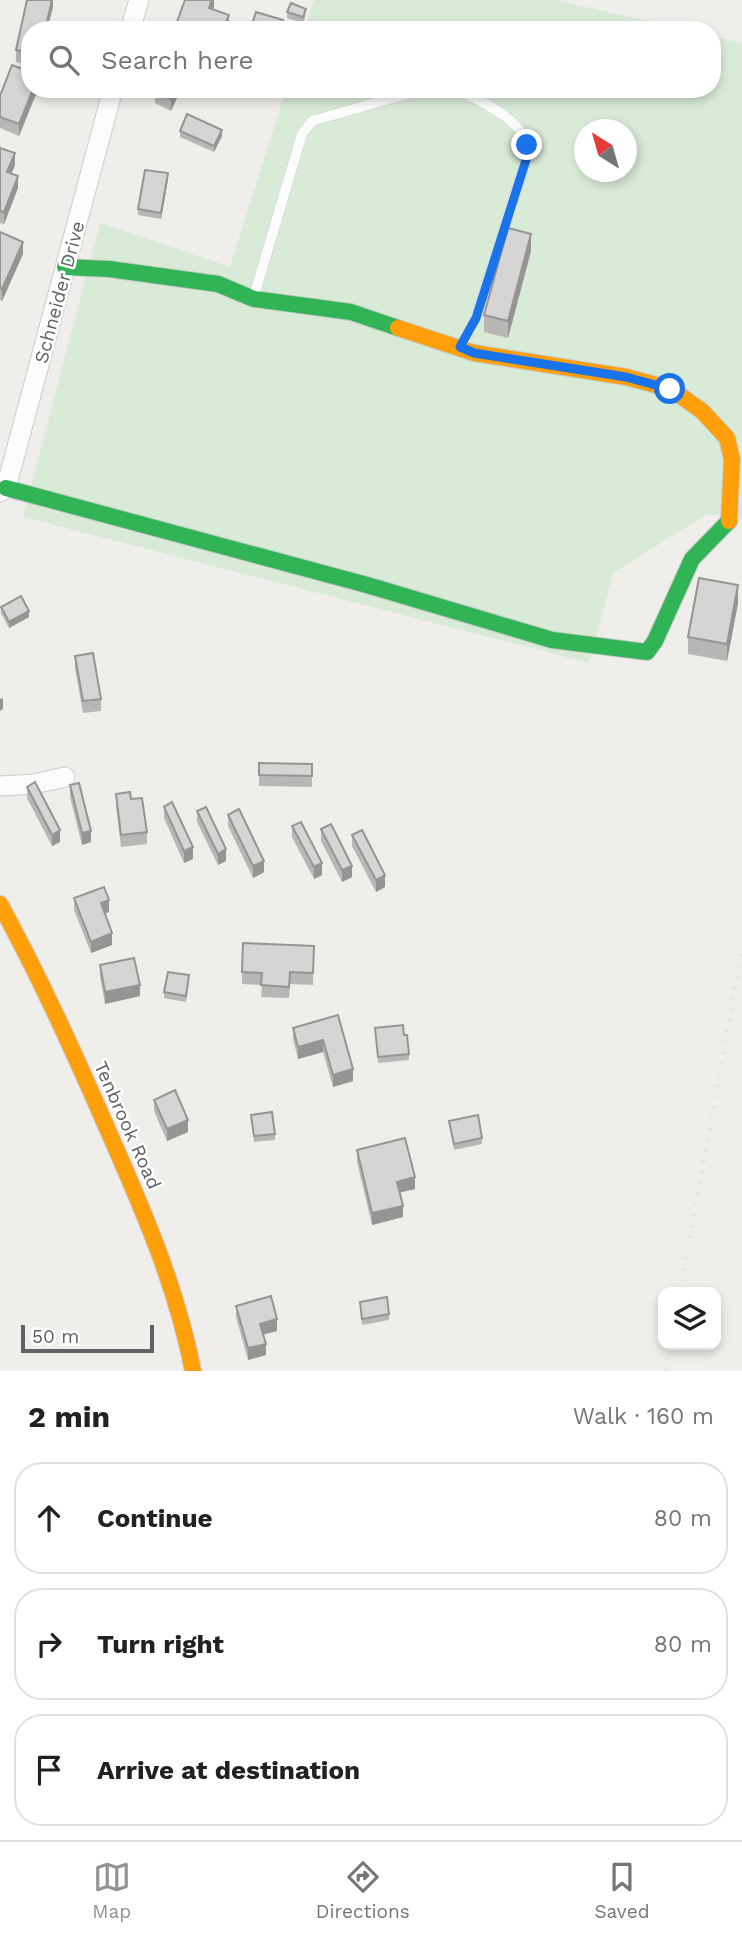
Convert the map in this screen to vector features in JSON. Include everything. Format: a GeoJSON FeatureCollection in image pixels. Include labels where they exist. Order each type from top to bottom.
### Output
{"type":"FeatureCollection","features":[{"type":"Feature","properties":{"kind":"street"},"geometry":{"type":"LineString","coordinates":[[133,21],[139,0]]}},
{"type":"Feature","properties":{"kind":"street","name":"Schneider Drive"},"geometry":{"type":"LineString","coordinates":[[3,490],[111,98]]}},
{"type":"Feature","properties":{"kind":"street"},"geometry":{"type":"LineString","coordinates":[[3,490],[367,585],[552,640],[647,652],[655,641],[692,559],[729,520],[732,459],[727,438],[702,411],[670,389],[626,377],[474,353],[351,313],[254,299],[218,284],[109,269],[65,267]]}},
{"type":"Feature","properties":{"kind":"street"},"geometry":{"type":"LineString","coordinates":[[0,786],[33,784],[65,777]]}},
{"type":"Feature","properties":{"kind":"street","name":"Tenbrook Road"},"geometry":{"type":"LineString","coordinates":[[0,904],[58,1020],[132,1186],[178,1305],[193,1371]]}},
{"type":"Feature","properties":{"kind":"lane"},"geometry":{"type":"LineString","coordinates":[[254,299],[302,134],[312,121],[397,98]]}},
{"type":"Feature","properties":{"kind":"lane"},"geometry":{"type":"LineString","coordinates":[[460,347],[476,318],[526,160],[527,145],[519,129],[474,98]]}},
{"type":"Feature","properties":{"kind":"green space"},"geometry":{"type":"Polygon","coordinates":[[[314,0],[556,0],[647,21],[307,21],[314,0]]]}},
{"type":"Feature","properties":{"kind":"green space"},"geometry":{"type":"Polygon","coordinates":[[[721,38],[742,43],[742,520],[707,514],[613,573],[589,663],[23,517],[100,223],[230,267],[283,98],[721,98],[721,38]]]}},
{"type":"Feature","properties":{"kind":"building"},"geometry":{"type":"Polygon","coordinates":[[[27,0],[52,0],[47,21],[22,21],[27,0]]]}},
{"type":"Feature","properties":{"kind":"building"},"geometry":{"type":"Polygon","coordinates":[[[185,0],[212,0],[209,8],[229,15],[227,21],[177,21],[185,0]]]}},
{"type":"Feature","properties":{"kind":"building"},"geometry":{"type":"Polygon","coordinates":[[[291,3],[306,9],[303,17],[287,12],[291,3]]]}},
{"type":"Feature","properties":{"kind":"building"},"geometry":{"type":"Polygon","coordinates":[[[256,12],[283,20],[283,21],[253,21],[256,12]]]}},
{"type":"Feature","properties":{"kind":"building"},"geometry":{"type":"Polygon","coordinates":[[[21,27],[21,51],[16,50],[21,27]]]}},
{"type":"Feature","properties":{"kind":"building"},"geometry":{"type":"Polygon","coordinates":[[[12,65],[21,68],[21,98],[29,98],[19,124],[0,117],[0,96],[12,65]]]}},
{"type":"Feature","properties":{"kind":"building"},"geometry":{"type":"Polygon","coordinates":[[[187,114],[222,130],[214,146],[180,131],[187,114]]]}},
{"type":"Feature","properties":{"kind":"building"},"geometry":{"type":"Polygon","coordinates":[[[0,148],[15,153],[7,172],[18,176],[4,212],[0,211],[0,148]]]}},
{"type":"Feature","properties":{"kind":"building"},"geometry":{"type":"Polygon","coordinates":[[[145,170],[168,173],[161,213],[138,209],[145,170]]]}},
{"type":"Feature","properties":{"kind":"building"},"geometry":{"type":"Polygon","coordinates":[[[508,228],[531,234],[508,321],[484,315],[508,228]]]}},
{"type":"Feature","properties":{"kind":"building"},"geometry":{"type":"Polygon","coordinates":[[[0,232],[23,242],[2,289],[0,288],[0,232]]]}},
{"type":"Feature","properties":{"kind":"building"},"geometry":{"type":"Polygon","coordinates":[[[699,578],[738,585],[727,644],[688,637],[699,578]]]}},
{"type":"Feature","properties":{"kind":"building"},"geometry":{"type":"Polygon","coordinates":[[[21,596],[29,611],[9,622],[1,607],[21,596]]]}},
{"type":"Feature","properties":{"kind":"building"},"geometry":{"type":"Polygon","coordinates":[[[93,653],[101,699],[83,701],[75,656],[93,653]]]}},
{"type":"Feature","properties":{"kind":"building"},"geometry":{"type":"Polygon","coordinates":[[[259,763],[312,764],[312,776],[259,775],[259,763]]]}},
{"type":"Feature","properties":{"kind":"building"},"geometry":{"type":"Polygon","coordinates":[[[35,782],[60,830],[52,835],[27,787],[35,782]]]}},
{"type":"Feature","properties":{"kind":"building"},"geometry":{"type":"Polygon","coordinates":[[[79,783],[91,831],[82,833],[70,785],[79,783]]]}},
{"type":"Feature","properties":{"kind":"building"},"geometry":{"type":"Polygon","coordinates":[[[130,792],[131,799],[142,798],[147,832],[121,835],[116,794],[130,792]]]}},
{"type":"Feature","properties":{"kind":"building"},"geometry":{"type":"Polygon","coordinates":[[[172,802],[193,847],[184,851],[164,807],[172,802]]]}},
{"type":"Feature","properties":{"kind":"building"},"geometry":{"type":"Polygon","coordinates":[[[206,807],[226,849],[218,854],[197,811],[206,807]]]}},
{"type":"Feature","properties":{"kind":"building"},"geometry":{"type":"Polygon","coordinates":[[[239,809],[264,861],[253,866],[228,815],[239,809]]]}},
{"type":"Feature","properties":{"kind":"building"},"geometry":{"type":"Polygon","coordinates":[[[301,822],[322,863],[314,867],[292,826],[301,822]]]}},
{"type":"Feature","properties":{"kind":"building"},"geometry":{"type":"Polygon","coordinates":[[[331,824],[352,866],[342,870],[321,829],[331,824]]]}},
{"type":"Feature","properties":{"kind":"building"},"geometry":{"type":"Polygon","coordinates":[[[362,830],[385,875],[376,880],[352,835],[362,830]]]}},
{"type":"Feature","properties":{"kind":"building"},"geometry":{"type":"Polygon","coordinates":[[[104,887],[109,900],[101,903],[112,933],[91,942],[74,898],[104,887]]]}},
{"type":"Feature","properties":{"kind":"building"},"geometry":{"type":"Polygon","coordinates":[[[243,943],[314,946],[313,973],[290,972],[289,987],[261,985],[262,973],[242,972],[243,943]]]}},
{"type":"Feature","properties":{"kind":"building"},"geometry":{"type":"Polygon","coordinates":[[[134,958],[140,985],[105,992],[100,965],[134,958]]]}},
{"type":"Feature","properties":{"kind":"building"},"geometry":{"type":"Polygon","coordinates":[[[168,972],[189,975],[186,996],[164,992],[168,972]]]}},
{"type":"Feature","properties":{"kind":"building"},"geometry":{"type":"Polygon","coordinates":[[[338,1015],[353,1069],[333,1075],[323,1040],[298,1047],[293,1028],[338,1015]]]}},
{"type":"Feature","properties":{"kind":"building"},"geometry":{"type":"Polygon","coordinates":[[[403,1025],[409,1054],[378,1057],[375,1028],[403,1025]]]}},
{"type":"Feature","properties":{"kind":"building"},"geometry":{"type":"Polygon","coordinates":[[[175,1090],[188,1120],[167,1129],[154,1100],[175,1090]]]}},
{"type":"Feature","properties":{"kind":"building"},"geometry":{"type":"Polygon","coordinates":[[[272,1112],[275,1134],[254,1136],[251,1115],[272,1112]]]}},
{"type":"Feature","properties":{"kind":"building"},"geometry":{"type":"Polygon","coordinates":[[[478,1115],[482,1138],[454,1144],[449,1121],[478,1115]]]}},
{"type":"Feature","properties":{"kind":"building"},"geometry":{"type":"Polygon","coordinates":[[[405,1138],[415,1177],[397,1182],[403,1206],[372,1213],[357,1150],[405,1138]]]}},
{"type":"Feature","properties":{"kind":"building"},"geometry":{"type":"Polygon","coordinates":[[[271,1296],[277,1319],[260,1324],[266,1344],[248,1348],[236,1306],[271,1296]]]}},
{"type":"Feature","properties":{"kind":"building"},"geometry":{"type":"Polygon","coordinates":[[[387,1297],[389,1314],[362,1319],[360,1302],[387,1297]]]}},
{"type":"Feature","properties":{"kind":"railway"},"geometry":{"type":"LineString","coordinates":[[681,1287],[742,949]]}},
{"type":"Feature","properties":{"kind":"railway"},"geometry":{"type":"LineString","coordinates":[[666,1371],[669,1350]]}},
{"type":"Feature","properties":{"kind":"traffic: fast"},"geometry":{"type":"LineString","coordinates":[[65,267],[109,269],[218,284],[254,299],[351,312],[398,328]]}},
{"type":"Feature","properties":{"kind":"traffic: fast"},"geometry":{"type":"LineString","coordinates":[[6,488],[367,585],[552,640],[647,652],[655,641],[692,559],[729,521]]}},
{"type":"Feature","properties":{"kind":"traffic: slow"},"geometry":{"type":"LineString","coordinates":[[398,328],[474,353],[626,377],[671,389],[702,411],[727,438],[732,459],[729,521]]}},
{"type":"Feature","properties":{"kind":"traffic: slow"},"geometry":{"type":"LineString","coordinates":[[0,904],[58,1018],[135,1193],[169,1280],[193,1371]]}},
{"type":"Feature","properties":{"kind":"route"},"geometry":{"type":"LineString","coordinates":[[527,145],[526,160],[476,318],[460,347],[474,353],[626,377],[670,389]]}}]}
